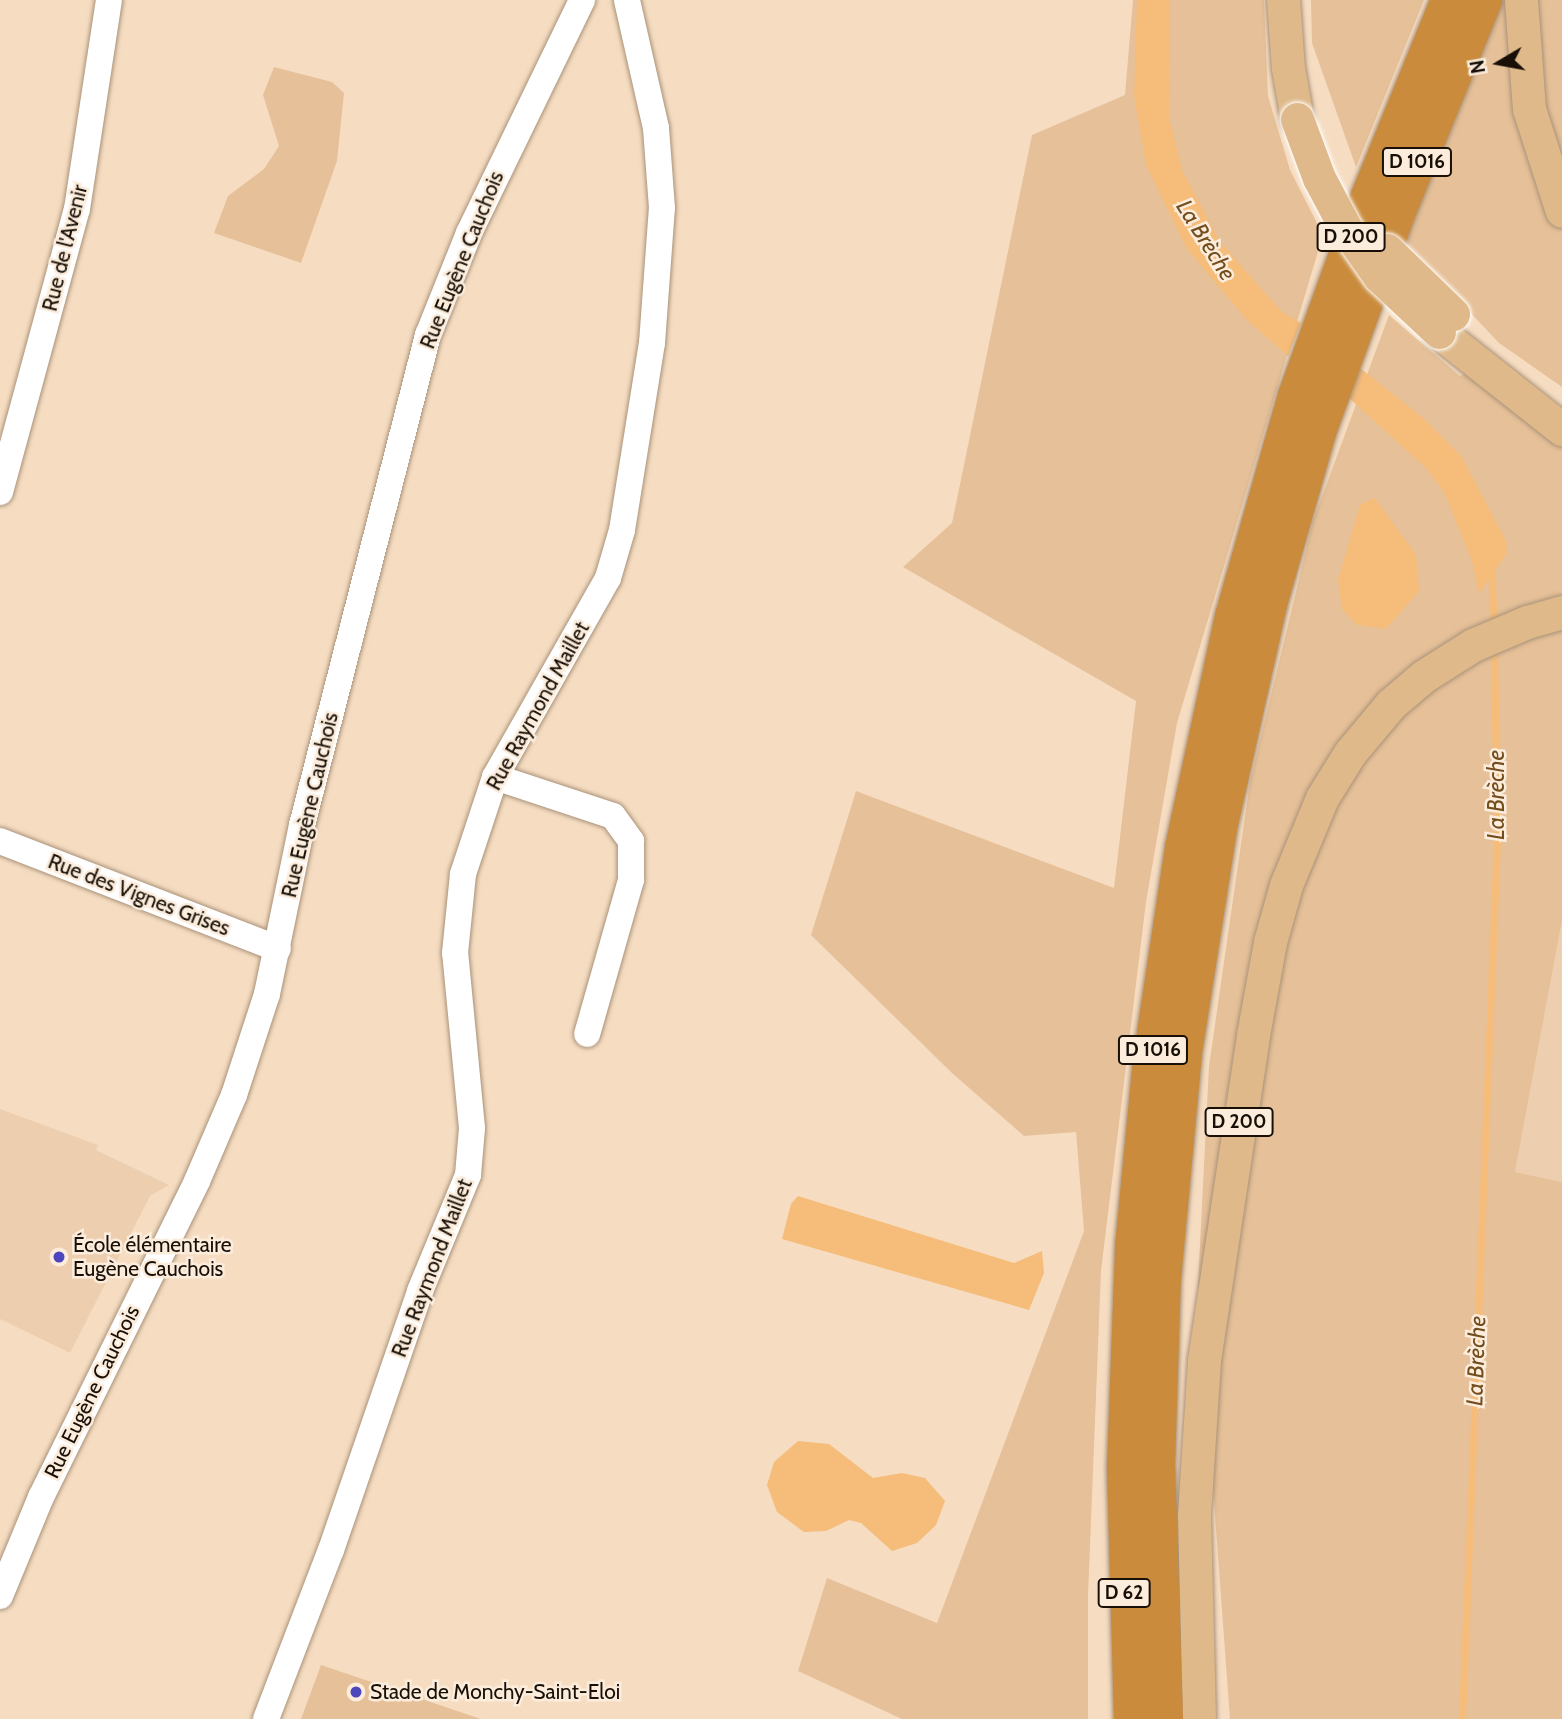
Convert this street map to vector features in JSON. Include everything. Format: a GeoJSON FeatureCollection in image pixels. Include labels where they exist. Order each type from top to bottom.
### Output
{"type":"FeatureCollection","features":[{"type":"Feature","properties":{"kind":"highway","name":"D 1016"},"geometry":{"type":"LineString","coordinates":[[1133,1719],[1126,1468],[1138,1183],[1166,956],[1222,667],[1450,0]]}},
{"type":"Feature","properties":{"kind":"highway","name":"D 1016"},"geometry":{"type":"LineString","coordinates":[[1341,316],[1483,0]]}},
{"type":"Feature","properties":{"kind":"highway","name":"D 1016"},"geometry":{"type":"LineString","coordinates":[[1164,1719],[1157,1418],[1164,1235],[1180,1074],[1210,871],[1236,737],[1277,570],[1312,400]]}},
{"type":"Feature","properties":{"kind":"highway","name":"D 62"},"geometry":{"type":"LineString","coordinates":[[1121,1719],[1126,1468]]}},
{"type":"Feature","properties":{"kind":"main road","name":"D 200"},"geometry":{"type":"LineString","coordinates":[[1283,0],[1288,68],[1307,117],[1372,232],[1446,323],[1562,429]]}},
{"type":"Feature","properties":{"kind":"main road","name":"D 200"},"geometry":{"type":"LineString","coordinates":[[1301,0],[1307,117]]}},
{"type":"Feature","properties":{"kind":"main road"},"geometry":{"type":"LineString","coordinates":[[1521,0],[1529,109],[1562,211]]}},
{"type":"Feature","properties":{"kind":"main road","name":"D 200"},"geometry":{"type":"LineString","coordinates":[[1446,323],[1562,401]]}},
{"type":"Feature","properties":{"kind":"main road","name":"D 200"},"geometry":{"type":"LineString","coordinates":[[1200,1710],[1195,1503],[1204,1360],[1272,934],[1302,843],[1350,753],[1402,694],[1458,654],[1551,615]]}},
{"type":"Feature","properties":{"kind":"street","name":"Rue de l'Avenir"},"geometry":{"type":"LineString","coordinates":[[0,492],[77,209],[109,0]]}},
{"type":"Feature","properties":{"kind":"street","name":"Rue Eugène Cauchois"},"geometry":{"type":"LineString","coordinates":[[0,1596],[41,1497],[218,1135],[257,1027],[278,948],[299,838],[425,345],[470,233],[582,0]]}},
{"type":"Feature","properties":{"kind":"street","name":"Rue Raymond Maillet"},"geometry":{"type":"LineString","coordinates":[[266,1719],[331,1550],[420,1291],[468,1175],[472,1128],[456,982],[456,918],[463,874],[495,778],[608,578],[622,530],[652,343],[662,208],[656,128],[627,0]]}},
{"type":"Feature","properties":{"kind":"street"},"geometry":{"type":"LineString","coordinates":[[495,778],[613,817],[631,841],[631,880],[587,1034]]}},
{"type":"Feature","properties":{"kind":"street","name":"Rue des Vignes Grises"},"geometry":{"type":"LineString","coordinates":[[0,841],[278,948]]}},
{"type":"Feature","properties":{"kind":"shaded area"},"geometry":{"type":"Polygon","coordinates":[[[1133,0],[1264,0],[1268,96],[1290,170],[1323,235],[1177,723],[1146,902],[1101,1271],[1088,1596],[1088,1719],[902,1719],[798,1671],[827,1578],[937,1623],[1084,1231],[1076,1132],[1024,1136],[952,1073],[811,935],[856,791],[1114,888],[1136,701],[903,567],[952,523],[1032,135],[1125,95],[1133,0]]]}},
{"type":"Feature","properties":{"kind":"shaded area"},"geometry":{"type":"Polygon","coordinates":[[[1311,0],[1424,0],[1356,167],[1312,43],[1311,0]]]}},
{"type":"Feature","properties":{"kind":"shaded area"},"geometry":{"type":"Polygon","coordinates":[[[1498,0],[1509,0],[1537,174],[1562,228],[1562,387],[1499,343],[1400,238],[1498,0]]]}},
{"type":"Feature","properties":{"kind":"shaded area"},"geometry":{"type":"Polygon","coordinates":[[[1531,0],[1562,0],[1562,174],[1545,116],[1531,0]]]}},
{"type":"Feature","properties":{"kind":"shaded area"},"geometry":{"type":"Polygon","coordinates":[[[274,67],[332,82],[344,93],[337,161],[301,263],[214,233],[228,196],[264,169],[279,146],[263,95],[274,67]]]}},
{"type":"Feature","properties":{"kind":"shaded area"},"geometry":{"type":"Polygon","coordinates":[[[1389,315],[1460,376],[1472,370],[1562,442],[1562,921],[1515,1172],[1562,1182],[1562,1719],[1230,1719],[1198,1284],[1209,1066],[1250,782],[1313,521],[1389,315]]]}},
{"type":"Feature","properties":{"kind":"shaded area"},"geometry":{"type":"Polygon","coordinates":[[[1562,921],[1562,1182],[1515,1172],[1562,921]]]}},
{"type":"Feature","properties":{"kind":"shaded area","name":"École élémentaire Eugène Cauchois"},"geometry":{"type":"Polygon","coordinates":[[[0,1109],[98,1145],[96,1150],[169,1185],[150,1196],[70,1353],[0,1319],[0,1109]]]}},
{"type":"Feature","properties":{"kind":"shaded area","name":"Stade de Monchy-Saint-Eloi"},"geometry":{"type":"Polygon","coordinates":[[[321,1665],[481,1719],[301,1719],[321,1665]]]}},
{"type":"Feature","properties":{"kind":"water","name":"La Brèche"},"geometry":{"type":"Polygon","coordinates":[[[1137,0],[1170,0],[1169,117],[1182,170],[1220,242],[1282,312],[1301,323],[1288,356],[1246,319],[1187,249],[1146,165],[1134,96],[1137,0]]]}},
{"type":"Feature","properties":{"kind":"water"},"geometry":{"type":"Polygon","coordinates":[[[1360,368],[1423,418],[1461,456],[1506,541],[1507,553],[1479,593],[1472,561],[1444,492],[1427,469],[1349,398],[1360,368]]]}},
{"type":"Feature","properties":{"kind":"water"},"geometry":{"type":"Polygon","coordinates":[[[1375,498],[1416,555],[1419,591],[1386,629],[1357,625],[1342,609],[1338,580],[1360,505],[1375,498]]]}},
{"type":"Feature","properties":{"kind":"water"},"geometry":{"type":"Polygon","coordinates":[[[798,1196],[1014,1263],[1042,1251],[1044,1273],[1029,1310],[782,1239],[791,1204],[798,1196]]]}},
{"type":"Feature","properties":{"kind":"water"},"geometry":{"type":"Polygon","coordinates":[[[798,1441],[829,1444],[873,1478],[902,1473],[925,1478],[945,1501],[936,1525],[917,1543],[892,1551],[861,1523],[849,1520],[826,1531],[804,1532],[777,1512],[767,1485],[774,1462],[798,1441]]]}},
{"type":"Feature","properties":{"kind":"waterway","name":"La Brèche"},"geometry":{"type":"LineString","coordinates":[[1491,566],[1494,627]]}},
{"type":"Feature","properties":{"kind":"waterway","name":"La Brèche"},"geometry":{"type":"LineString","coordinates":[[1462,1719],[1497,838],[1494,646]]}},
{"type":"Feature","properties":{"kind":"place","name":"École élémentaire Eugène Cauchois"},"geometry":{"type":"Point","coordinates":[59,1257]}},
{"type":"Feature","properties":{"kind":"place","name":"Stade de Monchy-Saint-Eloi"},"geometry":{"type":"Point","coordinates":[356,1692]}}]}
